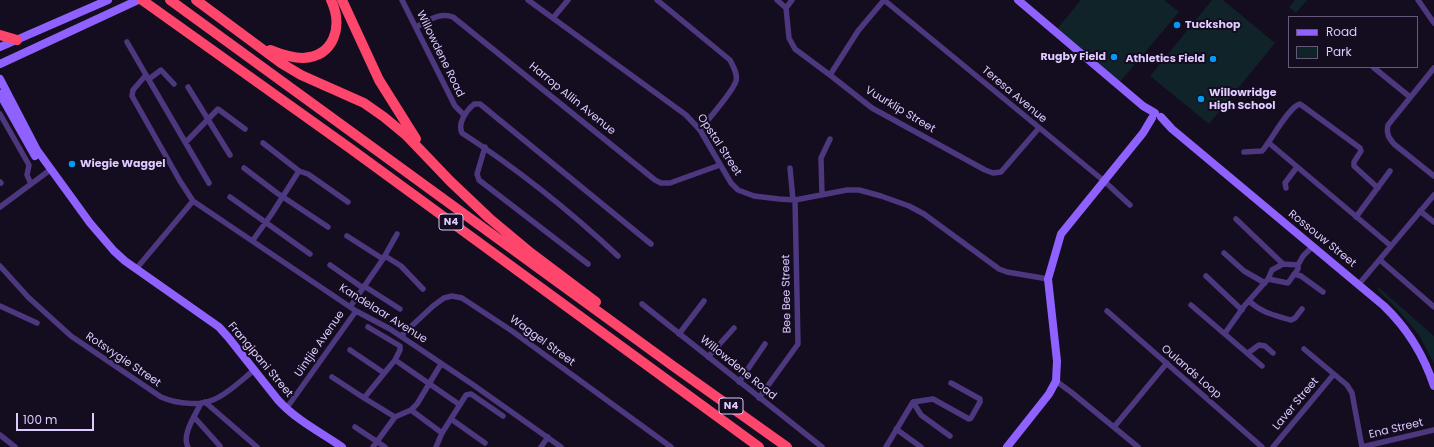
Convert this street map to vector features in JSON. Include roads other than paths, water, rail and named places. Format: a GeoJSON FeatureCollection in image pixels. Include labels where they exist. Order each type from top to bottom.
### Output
{"type":"FeatureCollection","features":[{"type":"Feature","properties":{"kind":"highway","name":"N4"},"geometry":{"type":"LineString","coordinates":[[140,0],[351,149],[759,447]]}},
{"type":"Feature","properties":{"kind":"highway","name":"N4"},"geometry":{"type":"LineString","coordinates":[[170,0],[660,357],[787,447]]}},
{"type":"Feature","properties":{"kind":"highway"},"geometry":{"type":"LineString","coordinates":[[196,0],[281,63],[353,98],[374,110],[407,136],[469,200],[519,243],[728,404]]}},
{"type":"Feature","properties":{"kind":"highway"},"geometry":{"type":"LineString","coordinates":[[257,44],[277,53],[291,57],[306,57],[320,53],[331,42],[337,27],[337,16],[332,0]]}},
{"type":"Feature","properties":{"kind":"highway"},"geometry":{"type":"LineString","coordinates":[[342,0],[379,80],[413,135],[435,165]]}},
{"type":"Feature","properties":{"kind":"highway"},"geometry":{"type":"LineString","coordinates":[[0,35],[17,40]]}},
{"type":"Feature","properties":{"kind":"street"},"geometry":{"type":"LineString","coordinates":[[0,47],[108,0]]}},
{"type":"Feature","properties":{"kind":"street"},"geometry":{"type":"LineString","coordinates":[[0,64],[140,0]]}},
{"type":"Feature","properties":{"kind":"street","name":"Willowdene Road"},"geometry":{"type":"LineString","coordinates":[[402,0],[455,106],[464,116]]}},
{"type":"Feature","properties":{"kind":"street","name":"Opstal Street"},"geometry":{"type":"LineString","coordinates":[[528,0],[686,114],[700,130],[731,183],[738,190],[754,196],[794,200],[847,190],[859,190],[881,196],[909,206],[924,214],[999,269],[1007,272],[1048,279]]}},
{"type":"Feature","properties":{"kind":"street"},"geometry":{"type":"LineString","coordinates":[[553,18],[568,0]]}},
{"type":"Feature","properties":{"kind":"street"},"geometry":{"type":"LineString","coordinates":[[657,0],[730,60],[735,69],[737,79],[733,87],[700,130]]}},
{"type":"Feature","properties":{"kind":"street"},"geometry":{"type":"LineString","coordinates":[[776,0],[786,8],[792,0]]}},
{"type":"Feature","properties":{"kind":"street"},"geometry":{"type":"LineString","coordinates":[[830,75],[858,31],[884,0]]}},
{"type":"Feature","properties":{"kind":"street","name":"Teresa Avenue"},"geometry":{"type":"LineString","coordinates":[[884,0],[1130,204]]}},
{"type":"Feature","properties":{"kind":"street"},"geometry":{"type":"LineString","coordinates":[[1418,0],[1434,23]]}},
{"type":"Feature","properties":{"kind":"street","name":"Rossouw Street"},"geometry":{"type":"LineString","coordinates":[[1021,1],[1155,118],[1172,129],[1384,306],[1403,327],[1419,352],[1434,384]]}},
{"type":"Feature","properties":{"kind":"street","name":"Vuurklip Street"},"geometry":{"type":"LineString","coordinates":[[786,8],[789,38],[795,49],[872,108],[993,173],[996,174],[1004,169],[1038,128]]}},
{"type":"Feature","properties":{"kind":"street","name":"Harrop Allin Avenue"},"geometry":{"type":"LineString","coordinates":[[416,28],[436,16],[448,15],[453,17],[649,175],[661,182],[670,183],[720,165]]}},
{"type":"Feature","properties":{"kind":"street"},"geometry":{"type":"LineString","coordinates":[[128,42],[209,183]]}},
{"type":"Feature","properties":{"kind":"street"},"geometry":{"type":"LineString","coordinates":[[1374,68],[1410,97]]}},
{"type":"Feature","properties":{"kind":"street"},"geometry":{"type":"LineString","coordinates":[[1434,68],[1388,125],[1387,135],[1394,144],[1434,176]]}},
{"type":"Feature","properties":{"kind":"street"},"geometry":{"type":"LineString","coordinates":[[136,269],[193,200],[180,181],[132,96],[133,90],[147,77],[159,70],[161,70],[174,84]]}},
{"type":"Feature","properties":{"kind":"street","name":"Frangipani Street"},"geometry":{"type":"LineString","coordinates":[[0,79],[48,172]]}},
{"type":"Feature","properties":{"kind":"street"},"geometry":{"type":"LineString","coordinates":[[188,87],[230,155]]}},
{"type":"Feature","properties":{"kind":"street","name":"Frangipani Street"},"geometry":{"type":"LineString","coordinates":[[0,94],[28,146],[73,208],[90,223],[119,255],[136,269],[215,324],[228,337],[286,409],[342,447]]}},
{"type":"Feature","properties":{"kind":"street"},"geometry":{"type":"LineString","coordinates":[[618,256],[569,213],[485,147],[462,133],[460,129],[464,116],[474,104],[480,104],[651,244]]}},
{"type":"Feature","properties":{"kind":"street"},"geometry":{"type":"LineString","coordinates":[[1244,152],[1262,151],[1269,143],[1282,121],[1296,105],[1300,104],[1360,148],[1361,151],[1354,162],[1354,166],[1378,188]]}},
{"type":"Feature","properties":{"kind":"street"},"geometry":{"type":"LineString","coordinates":[[186,142],[217,110],[245,129]]}},
{"type":"Feature","properties":{"kind":"street"},"geometry":{"type":"LineString","coordinates":[[0,114],[29,165],[27,175],[31,184]]}},
{"type":"Feature","properties":{"kind":"street"},"geometry":{"type":"LineString","coordinates":[[1009,446],[1044,400],[1056,381],[1057,361],[1048,279],[1061,234],[1155,118]]}},
{"type":"Feature","properties":{"kind":"street"},"geometry":{"type":"LineString","coordinates":[[822,195],[821,158],[830,140]]}},
{"type":"Feature","properties":{"kind":"street"},"geometry":{"type":"LineString","coordinates":[[262,143],[299,171],[308,174],[348,202]]}},
{"type":"Feature","properties":{"kind":"street"},"geometry":{"type":"LineString","coordinates":[[1269,143],[1391,246]]}},
{"type":"Feature","properties":{"kind":"street"},"geometry":{"type":"LineString","coordinates":[[485,147],[477,174],[479,180],[588,264]]}},
{"type":"Feature","properties":{"kind":"street"},"geometry":{"type":"LineString","coordinates":[[244,168],[328,227]]}},
{"type":"Feature","properties":{"kind":"street","name":"Bee Bee Street"},"geometry":{"type":"LineString","coordinates":[[759,398],[798,344],[794,200],[790,168]]}},
{"type":"Feature","properties":{"kind":"street"},"geometry":{"type":"LineString","coordinates":[[1286,188],[1285,184],[1297,168]]}},
{"type":"Feature","properties":{"kind":"street"},"geometry":{"type":"LineString","coordinates":[[253,240],[299,171]]}},
{"type":"Feature","properties":{"kind":"street"},"geometry":{"type":"LineString","coordinates":[[1356,217],[1390,171]]}},
{"type":"Feature","properties":{"kind":"street"},"geometry":{"type":"LineString","coordinates":[[0,207],[48,172]]}},
{"type":"Feature","properties":{"kind":"street"},"geometry":{"type":"LineString","coordinates":[[1359,284],[1434,195]]}},
{"type":"Feature","properties":{"kind":"street"},"geometry":{"type":"LineString","coordinates":[[230,197],[310,254]]}},
{"type":"Feature","properties":{"kind":"street","name":"Kandelaar Avenue"},"geometry":{"type":"LineString","coordinates":[[193,200],[356,311],[390,328],[562,447]]}},
{"type":"Feature","properties":{"kind":"street"},"geometry":{"type":"LineString","coordinates":[[1420,211],[1434,222]]}},
{"type":"Feature","properties":{"kind":"street"},"geometry":{"type":"LineString","coordinates":[[1236,219],[1283,264]]}},
{"type":"Feature","properties":{"kind":"street"},"geometry":{"type":"LineString","coordinates":[[350,307],[384,257],[397,234]]}},
{"type":"Feature","properties":{"kind":"street"},"geometry":{"type":"LineString","coordinates":[[347,236],[401,266],[423,289]]}},
{"type":"Feature","properties":{"kind":"street"},"geometry":{"type":"LineString","coordinates":[[1224,253],[1244,271],[1266,281],[1288,283],[1298,270],[1298,265],[1313,246]]}},
{"type":"Feature","properties":{"kind":"street"},"geometry":{"type":"LineString","coordinates":[[1380,260],[1434,306]]}},
{"type":"Feature","properties":{"kind":"street"},"geometry":{"type":"LineString","coordinates":[[1225,333],[1266,281],[1272,270],[1283,264],[1298,265]]}},
{"type":"Feature","properties":{"kind":"street"},"geometry":{"type":"LineString","coordinates":[[330,265],[400,310]]}},
{"type":"Feature","properties":{"kind":"street","name":"Rotsvygie Street"},"geometry":{"type":"LineString","coordinates":[[0,266],[28,297],[71,336],[145,387],[166,399],[181,402],[203,402],[220,396],[254,370]]}},
{"type":"Feature","properties":{"kind":"street"},"geometry":{"type":"LineString","coordinates":[[1294,274],[1302,276],[1323,292]]}},
{"type":"Feature","properties":{"kind":"street"},"geometry":{"type":"LineString","coordinates":[[1206,276],[1242,310]]}},
{"type":"Feature","properties":{"kind":"street","name":"Waggel Street"},"geometry":{"type":"LineString","coordinates":[[401,336],[433,306],[444,298],[452,296],[462,298],[512,331],[671,447]]}},
{"type":"Feature","properties":{"kind":"street"},"geometry":{"type":"LineString","coordinates":[[679,334],[704,301]]}},
{"type":"Feature","properties":{"kind":"street"},"geometry":{"type":"LineString","coordinates":[[1249,301],[1258,309],[1266,313],[1291,320],[1295,318],[1302,309]]}},
{"type":"Feature","properties":{"kind":"street","name":"Willowdene Road"},"geometry":{"type":"LineString","coordinates":[[642,304],[822,447]]}},
{"type":"Feature","properties":{"kind":"street"},"geometry":{"type":"LineString","coordinates":[[1191,305],[1262,366]]}},
{"type":"Feature","properties":{"kind":"street"},"geometry":{"type":"LineString","coordinates":[[0,306],[37,323]]}},
{"type":"Feature","properties":{"kind":"street","name":"Uintjie Avenue"},"geometry":{"type":"LineString","coordinates":[[286,409],[356,311]]}},
{"type":"Feature","properties":{"kind":"street","name":"Oulands Loop"},"geometry":{"type":"LineString","coordinates":[[1107,311],[1262,447]]}},
{"type":"Feature","properties":{"kind":"street"},"geometry":{"type":"LineString","coordinates":[[364,398],[395,360],[400,350],[400,346],[368,327]]}},
{"type":"Feature","properties":{"kind":"street"},"geometry":{"type":"LineString","coordinates":[[708,357],[734,328]]}},
{"type":"Feature","properties":{"kind":"street"},"geometry":{"type":"LineString","coordinates":[[739,382],[765,344]]}},
{"type":"Feature","properties":{"kind":"street"},"geometry":{"type":"LineString","coordinates":[[1248,353],[1258,344],[1266,346],[1273,353]]}},
{"type":"Feature","properties":{"kind":"street"},"geometry":{"type":"LineString","coordinates":[[1304,349],[1347,385],[1354,397],[1362,447]]}},
{"type":"Feature","properties":{"kind":"street"},"geometry":{"type":"LineString","coordinates":[[350,350],[384,374]]}},
{"type":"Feature","properties":{"kind":"street"},"geometry":{"type":"LineString","coordinates":[[395,360],[460,405]]}},
{"type":"Feature","properties":{"kind":"street"},"geometry":{"type":"LineString","coordinates":[[1114,427],[1167,363]]}},
{"type":"Feature","properties":{"kind":"street"},"geometry":{"type":"LineString","coordinates":[[373,447],[394,417],[411,410],[417,404],[442,364]]}},
{"type":"Feature","properties":{"kind":"street","name":"Laver Street"},"geometry":{"type":"LineString","coordinates":[[1273,447],[1334,374]]}},
{"type":"Feature","properties":{"kind":"street"},"geometry":{"type":"LineString","coordinates":[[332,377],[394,417]]}},
{"type":"Feature","properties":{"kind":"street"},"geometry":{"type":"LineString","coordinates":[[1056,381],[1138,447]]}},
{"type":"Feature","properties":{"kind":"street"},"geometry":{"type":"LineString","coordinates":[[886,447],[913,402],[933,399],[969,419],[971,418],[980,402],[980,399],[951,383]]}},
{"type":"Feature","properties":{"kind":"street"},"geometry":{"type":"LineString","coordinates":[[436,447],[442,433],[466,395],[471,394],[502,416]]}},
{"type":"Feature","properties":{"kind":"street"},"geometry":{"type":"LineString","coordinates":[[188,447],[185,435],[203,402],[257,447]]}},
{"type":"Feature","properties":{"kind":"street"},"geometry":{"type":"LineString","coordinates":[[913,402],[917,411],[927,421],[950,436]]}},
{"type":"Feature","properties":{"kind":"street"},"geometry":{"type":"LineString","coordinates":[[411,410],[442,433]]}},
{"type":"Feature","properties":{"kind":"street"},"geometry":{"type":"LineString","coordinates":[[194,418],[220,446]]}},
{"type":"Feature","properties":{"kind":"street"},"geometry":{"type":"LineString","coordinates":[[451,419],[485,443]]}},
{"type":"Feature","properties":{"kind":"street"},"geometry":{"type":"LineString","coordinates":[[355,427],[385,447]]}},
{"type":"Feature","properties":{"kind":"street"},"geometry":{"type":"LineString","coordinates":[[896,429],[921,447]]}},
{"type":"Feature","properties":{"kind":"street","name":"Ena Street"},"geometry":{"type":"LineString","coordinates":[[1362,447],[1434,430]]}},
{"type":"Feature","properties":{"kind":"street"},"geometry":{"type":"LineString","coordinates":[[0,435],[15,447]]}},
{"type":"Feature","properties":{"kind":"street"},"geometry":{"type":"LineString","coordinates":[[541,447],[548,437]]}},
{"type":"Feature","properties":{"kind":"place","name":"Tuckshop"},"geometry":{"type":"Point","coordinates":[1177,25]}},
{"type":"Feature","properties":{"kind":"place","name":"Rugby Field"},"geometry":{"type":"Point","coordinates":[1114,57]}},
{"type":"Feature","properties":{"kind":"place","name":"Athletics Field"},"geometry":{"type":"Point","coordinates":[1213,59]}},
{"type":"Feature","properties":{"kind":"place","name":"Willowridge High School"},"geometry":{"type":"Point","coordinates":[1201,99]}},
{"type":"Feature","properties":{"kind":"place","name":"Wiegie Waggel"},"geometry":{"type":"Point","coordinates":[72,164]}}]}
